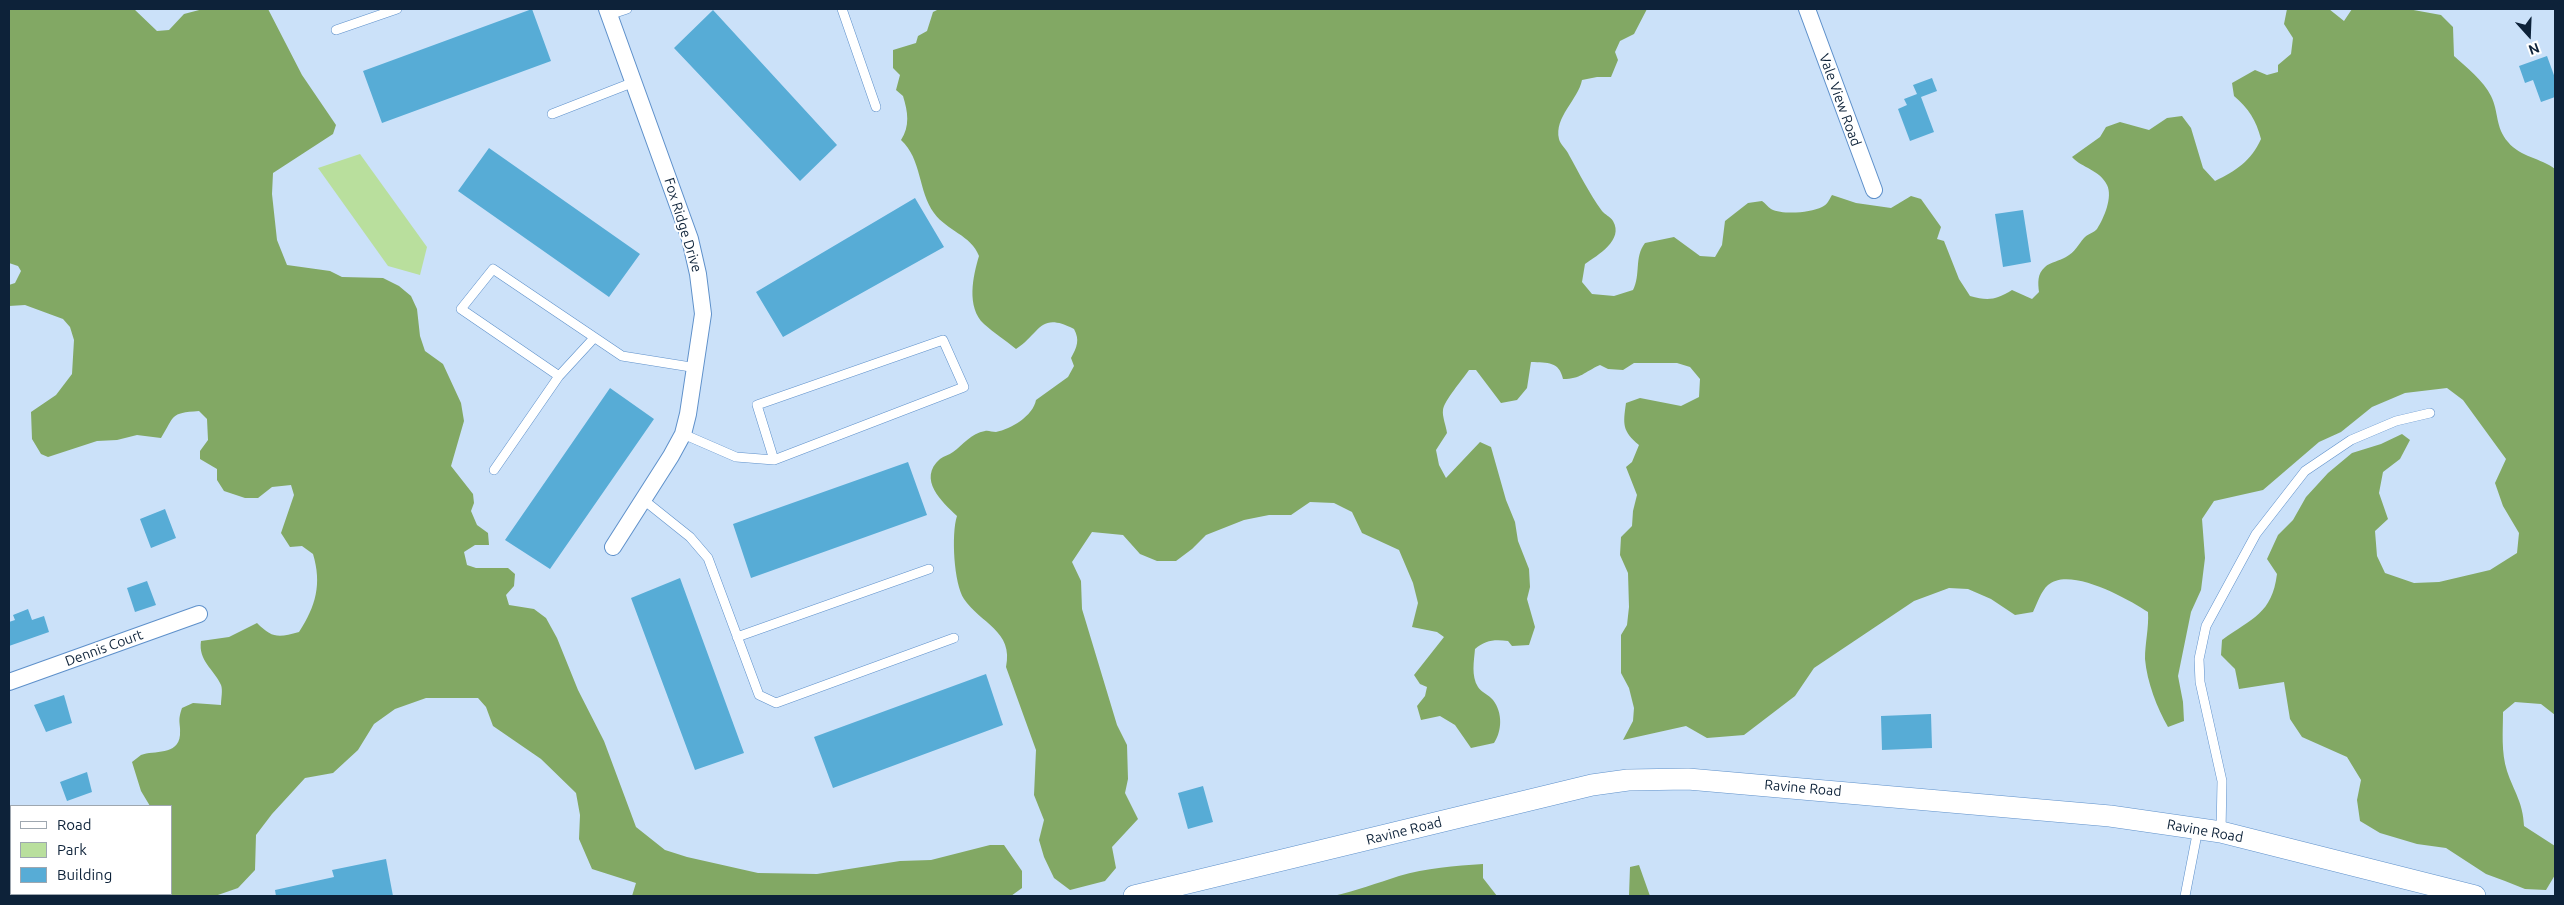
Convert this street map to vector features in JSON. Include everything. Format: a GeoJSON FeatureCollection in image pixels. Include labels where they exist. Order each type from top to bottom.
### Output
{"type":"FeatureCollection","features":[{"type":"Feature","properties":{"kind":"street","name":"Vale View Road"},"geometry":{"type":"LineString","coordinates":[[1807,9],[1874,190]]}},
{"type":"Feature","properties":{"kind":"street","name":"Fox Ridge Drive"},"geometry":{"type":"LineString","coordinates":[[608,12],[690,239],[698,274],[703,314],[697,368],[683,434],[645,501],[613,547]]}},
{"type":"Feature","properties":{"kind":"street","name":"Dennis Court"},"geometry":{"type":"LineString","coordinates":[[9,682],[199,614]]}},
{"type":"Feature","properties":{"kind":"street","name":"Ravine Road"},"geometry":{"type":"LineString","coordinates":[[1134,896],[1577,789],[1628,780],[1688,779],[2110,816],[2222,832],[2475,896]]}},
{"type":"Feature","properties":{"kind":"lane"},"geometry":{"type":"LineString","coordinates":[[336,30],[397,9]]}},
{"type":"Feature","properties":{"kind":"lane"},"geometry":{"type":"LineString","coordinates":[[608,12],[627,9]]}},
{"type":"Feature","properties":{"kind":"lane"},"geometry":{"type":"LineString","coordinates":[[842,9],[876,107]]}},
{"type":"Feature","properties":{"kind":"lane"},"geometry":{"type":"LineString","coordinates":[[552,114],[634,82]]}},
{"type":"Feature","properties":{"kind":"lane"},"geometry":{"type":"LineString","coordinates":[[559,376],[461,309],[493,269],[622,356],[697,368]]}},
{"type":"Feature","properties":{"kind":"lane"},"geometry":{"type":"LineString","coordinates":[[494,470],[559,376],[594,338]]}},
{"type":"Feature","properties":{"kind":"lane"},"geometry":{"type":"LineString","coordinates":[[683,434],[736,457],[774,460],[964,387],[943,340],[757,405],[774,460]]}},
{"type":"Feature","properties":{"kind":"lane"},"geometry":{"type":"LineString","coordinates":[[2222,832],[2222,781],[2200,682],[2199,659],[2206,626],[2256,534],[2305,471],[2351,440],[2396,421],[2430,413]]}},
{"type":"Feature","properties":{"kind":"lane"},"geometry":{"type":"LineString","coordinates":[[645,501],[690,537],[708,558],[759,695],[776,703],[954,638]]}},
{"type":"Feature","properties":{"kind":"lane"},"geometry":{"type":"LineString","coordinates":[[737,637],[929,569]]}},
{"type":"Feature","properties":{"kind":"lane"},"geometry":{"type":"LineString","coordinates":[[2185,896],[2198,829]]}},
{"type":"Feature","properties":{"kind":"green space"},"geometry":{"type":"Polygon","coordinates":[[[9,9],[134,9],[157,31],[169,30],[184,14],[203,9],[268,9],[302,75],[336,125],[333,134],[273,173],[272,194],[277,240],[287,265],[330,271],[342,277],[383,278],[399,286],[411,296],[417,309],[420,336],[425,351],[443,364],[461,403],[464,421],[451,466],[473,494],[474,503],[471,511],[477,525],[488,533],[489,545],[475,545],[464,552],[467,565],[476,568],[508,568],[515,574],[514,586],[506,595],[509,605],[534,609],[546,618],[557,638],[578,690],[604,741],[636,827],[665,850],[687,857],[758,873],[817,874],[900,861],[931,860],[990,845],[1004,845],[1022,871],[1022,888],[1011,896],[632,896],[636,883],[592,869],[579,839],[580,815],[576,793],[541,759],[493,726],[486,707],[478,698],[426,698],[395,709],[374,724],[358,750],[333,773],[305,778],[272,814],[256,835],[255,870],[238,888],[215,896],[169,896],[168,895],[172,895],[172,805],[149,805],[141,791],[132,762],[141,755],[165,751],[175,746],[180,735],[179,720],[182,708],[193,703],[221,705],[221,685],[204,659],[201,641],[229,637],[257,623],[267,632],[280,636],[299,632],[310,613],[316,594],[316,565],[313,554],[302,546],[290,547],[281,533],[294,495],[291,485],[272,487],[258,498],[245,498],[224,491],[217,480],[217,469],[200,459],[200,451],[208,440],[207,419],[199,411],[182,413],[174,417],[161,438],[137,435],[117,440],[97,441],[48,457],[41,454],[32,439],[31,412],[56,395],[72,374],[74,340],[70,327],[63,319],[25,305],[9,306],[9,285],[15,283],[21,271],[18,266],[9,263],[9,9]]]}},
{"type":"Feature","properties":{"kind":"green space"},"geometry":{"type":"Polygon","coordinates":[[[939,9],[1647,9],[1634,34],[1620,41],[1615,52],[1618,60],[1611,77],[1582,80],[1576,95],[1563,116],[1558,131],[1560,141],[1588,190],[1602,211],[1612,219],[1615,228],[1615,234],[1608,246],[1585,264],[1582,282],[1592,294],[1614,296],[1633,290],[1637,278],[1638,260],[1645,243],[1674,237],[1700,256],[1715,257],[1722,245],[1725,221],[1748,203],[1762,201],[1771,209],[1789,213],[1817,209],[1824,206],[1832,195],[1856,203],[1891,208],[1911,196],[1921,199],[1941,227],[1937,239],[1944,241],[1959,279],[1970,296],[1982,299],[1996,298],[2012,290],[2032,299],[2039,292],[2038,285],[2042,270],[2069,255],[2085,237],[2097,229],[2105,213],[2109,190],[2100,176],[2072,157],[2100,137],[2106,127],[2120,122],[2149,130],[2167,118],[2182,116],[2191,128],[2203,168],[2215,181],[2242,165],[2253,153],[2261,139],[2251,115],[2234,96],[2232,83],[2255,70],[2267,75],[2278,72],[2278,65],[2291,54],[2293,38],[2284,24],[2287,9],[2329,9],[2344,21],[2352,9],[2408,9],[2441,15],[2453,27],[2454,56],[2488,90],[2501,131],[2508,142],[2518,151],[2555,169],[2555,715],[2541,704],[2515,702],[2503,712],[2503,749],[2505,764],[2520,804],[2524,826],[2555,846],[2555,875],[2546,890],[2525,889],[2486,874],[2446,848],[2417,844],[2380,833],[2360,821],[2357,800],[2361,780],[2347,757],[2302,737],[2290,719],[2284,682],[2239,689],[2235,669],[2221,655],[2222,640],[2259,614],[2271,598],[2277,574],[2267,559],[2278,535],[2293,520],[2306,497],[2328,473],[2352,453],[2381,444],[2402,434],[2410,440],[2400,459],[2383,472],[2379,493],[2388,519],[2375,531],[2377,556],[2385,573],[2414,583],[2439,582],[2490,570],[2517,553],[2519,533],[2503,506],[2495,483],[2506,459],[2463,400],[2447,388],[2405,393],[2372,407],[2341,432],[2319,442],[2263,490],[2214,501],[2202,519],[2205,558],[2201,590],[2191,612],[2178,676],[2183,702],[2184,721],[2168,727],[2153,694],[2145,659],[2148,612],[2113,592],[2070,579],[2057,580],[2048,585],[2041,594],[2033,612],[2015,615],[1991,599],[1968,589],[1949,588],[1914,601],[1814,668],[1795,696],[1744,735],[1707,738],[1686,726],[1623,740],[1633,721],[1634,708],[1629,688],[1621,673],[1621,635],[1627,625],[1629,607],[1628,573],[1620,555],[1621,537],[1632,526],[1637,495],[1626,467],[1632,462],[1639,445],[1629,435],[1625,427],[1626,403],[1640,398],[1681,406],[1699,397],[1700,379],[1690,367],[1677,363],[1634,363],[1623,370],[1608,369],[1600,365],[1578,376],[1563,379],[1556,366],[1548,363],[1531,362],[1527,388],[1517,400],[1501,403],[1476,370],[1469,370],[1444,406],[1443,415],[1447,433],[1436,450],[1439,465],[1446,478],[1480,442],[1491,447],[1506,500],[1515,522],[1518,541],[1529,569],[1530,587],[1527,599],[1535,627],[1529,645],[1512,646],[1508,641],[1494,640],[1486,642],[1475,649],[1474,678],[1479,689],[1493,700],[1500,716],[1499,733],[1494,743],[1471,748],[1455,725],[1440,716],[1421,720],[1417,706],[1425,696],[1427,687],[1420,684],[1414,675],[1444,637],[1437,632],[1412,627],[1418,603],[1413,583],[1399,550],[1362,533],[1352,512],[1334,503],[1310,502],[1291,515],[1269,515],[1244,520],[1206,535],[1176,561],[1157,561],[1140,554],[1123,535],[1092,532],[1072,562],[1081,581],[1082,609],[1117,725],[1127,745],[1128,779],[1125,793],[1138,819],[1112,847],[1116,868],[1105,881],[1070,890],[1054,878],[1044,857],[1039,840],[1044,820],[1034,795],[1036,750],[1006,667],[1007,655],[1005,645],[994,628],[964,599],[958,582],[954,559],[954,534],[957,516],[934,490],[931,474],[940,459],[953,452],[976,434],[986,431],[996,432],[1020,421],[1031,411],[1036,400],[1068,377],[1074,366],[1071,358],[1076,347],[1077,337],[1074,329],[1054,322],[1047,323],[1041,326],[1016,349],[984,324],[978,317],[975,309],[972,291],[979,256],[965,238],[945,224],[934,213],[925,195],[913,156],[901,140],[906,129],[907,113],[903,96],[896,90],[900,75],[893,68],[893,50],[916,43],[918,36],[927,31],[933,12],[939,9]]]}},
{"type":"Feature","properties":{"kind":"green space"},"geometry":{"type":"Polygon","coordinates":[[[360,154],[427,247],[420,275],[388,266],[318,168],[360,154]]]}},
{"type":"Feature","properties":{"kind":"green space"},"geometry":{"type":"Polygon","coordinates":[[[1483,864],[1483,878],[1497,896],[1333,896],[1420,871],[1483,864]]]}},
{"type":"Feature","properties":{"kind":"green space"},"geometry":{"type":"Polygon","coordinates":[[[1639,865],[1650,896],[1629,896],[1630,867],[1639,865]]]}},
{"type":"Feature","properties":{"kind":"building"},"geometry":{"type":"Polygon","coordinates":[[[532,9],[551,61],[382,123],[363,71],[532,9]]]}},
{"type":"Feature","properties":{"kind":"building"},"geometry":{"type":"Polygon","coordinates":[[[713,10],[837,145],[800,181],[674,48],[713,10]]]}},
{"type":"Feature","properties":{"kind":"building"},"geometry":{"type":"Polygon","coordinates":[[[2547,56],[2555,78],[2555,97],[2541,102],[2533,80],[2525,83],[2519,66],[2547,56]]]}},
{"type":"Feature","properties":{"kind":"building"},"geometry":{"type":"Polygon","coordinates":[[[1932,78],[1937,91],[1921,97],[1934,132],[1910,141],[1898,109],[1907,105],[1904,99],[1917,94],[1913,85],[1932,78]]]}},
{"type":"Feature","properties":{"kind":"building"},"geometry":{"type":"Polygon","coordinates":[[[489,148],[640,254],[609,297],[458,191],[489,148]]]}},
{"type":"Feature","properties":{"kind":"building"},"geometry":{"type":"Polygon","coordinates":[[[915,198],[944,247],[783,337],[756,292],[915,198]]]}},
{"type":"Feature","properties":{"kind":"building"},"geometry":{"type":"Polygon","coordinates":[[[2023,210],[2031,262],[2003,267],[1995,214],[2023,210]]]}},
{"type":"Feature","properties":{"kind":"building"},"geometry":{"type":"Polygon","coordinates":[[[610,388],[654,419],[550,569],[505,540],[610,388]]]}},
{"type":"Feature","properties":{"kind":"building"},"geometry":{"type":"Polygon","coordinates":[[[908,462],[927,515],[751,578],[733,524],[908,462]]]}},
{"type":"Feature","properties":{"kind":"building"},"geometry":{"type":"Polygon","coordinates":[[[165,509],[176,538],[151,548],[140,519],[165,509]]]}},
{"type":"Feature","properties":{"kind":"building"},"geometry":{"type":"Polygon","coordinates":[[[680,578],[744,753],[695,770],[631,598],[680,578]]]}},
{"type":"Feature","properties":{"kind":"building"},"geometry":{"type":"Polygon","coordinates":[[[147,581],[156,605],[135,612],[127,588],[147,581]]]}},
{"type":"Feature","properties":{"kind":"building"},"geometry":{"type":"Polygon","coordinates":[[[28,609],[32,620],[44,616],[49,632],[9,646],[9,622],[15,620],[13,615],[28,609]]]}},
{"type":"Feature","properties":{"kind":"building"},"geometry":{"type":"Polygon","coordinates":[[[986,674],[1003,725],[833,788],[814,737],[986,674]]]}},
{"type":"Feature","properties":{"kind":"building"},"geometry":{"type":"Polygon","coordinates":[[[64,695],[72,723],[46,732],[34,705],[64,695]]]}},
{"type":"Feature","properties":{"kind":"building"},"geometry":{"type":"Polygon","coordinates":[[[1931,714],[1932,748],[1882,750],[1881,716],[1931,714]]]}},
{"type":"Feature","properties":{"kind":"building"},"geometry":{"type":"Polygon","coordinates":[[[87,772],[92,792],[67,801],[60,782],[87,772]]]}},
{"type":"Feature","properties":{"kind":"building"},"geometry":{"type":"Polygon","coordinates":[[[1203,786],[1213,822],[1188,829],[1178,793],[1203,786]]]}},
{"type":"Feature","properties":{"kind":"building"},"geometry":{"type":"Polygon","coordinates":[[[386,859],[393,896],[276,896],[275,890],[334,877],[332,870],[386,859]]]}}]}
